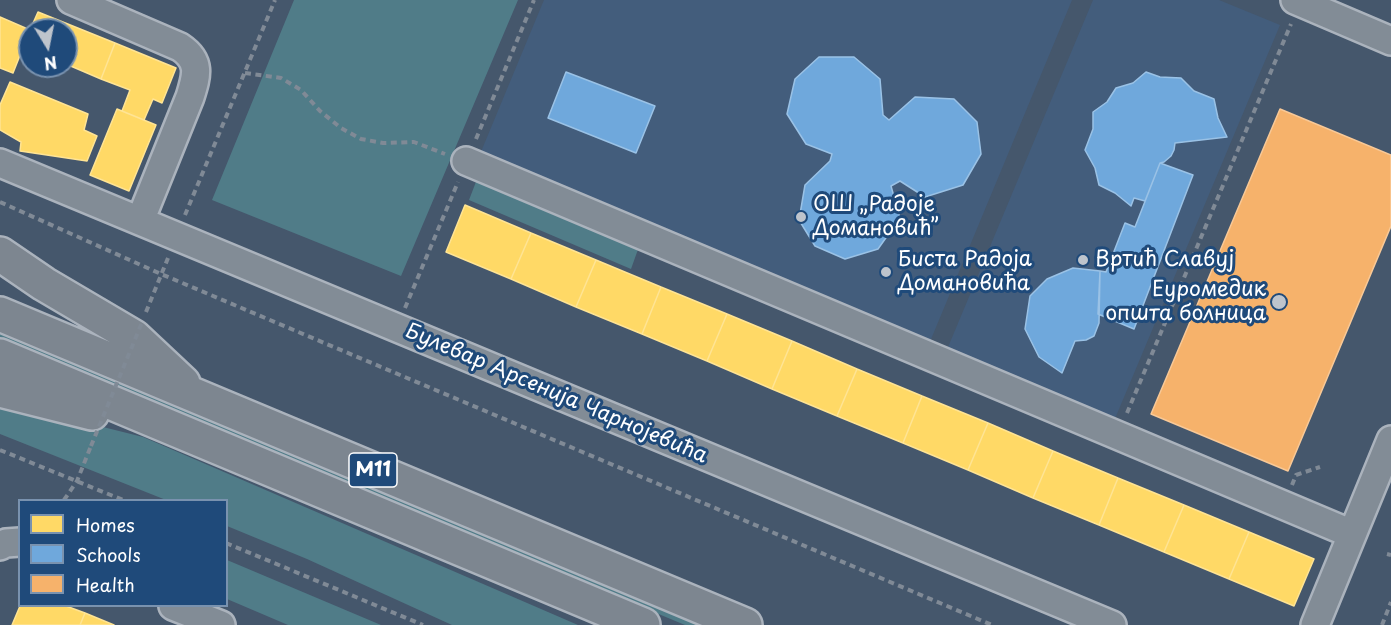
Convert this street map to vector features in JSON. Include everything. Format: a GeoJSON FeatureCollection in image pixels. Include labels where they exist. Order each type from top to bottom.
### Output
{"type":"FeatureCollection","features":[{"type":"Feature","properties":{"kind":"highway"},"geometry":{"type":"LineString","coordinates":[[0,254],[44,284],[134,337],[197,397]]}},
{"type":"Feature","properties":{"kind":"highway","name":"M11"},"geometry":{"type":"LineString","coordinates":[[0,314],[745,625]]}},
{"type":"Feature","properties":{"kind":"highway","name":"M11"},"geometry":{"type":"LineString","coordinates":[[0,356],[643,625]]}},
{"type":"Feature","properties":{"kind":"highway"},"geometry":{"type":"LineString","coordinates":[[0,390],[196,439]]}},
{"type":"Feature","properties":{"kind":"street"},"geometry":{"type":"LineString","coordinates":[[71,0],[180,46],[196,63],[195,81],[190,97],[140,221]]}},
{"type":"Feature","properties":{"kind":"street"},"geometry":{"type":"LineString","coordinates":[[1297,1],[1391,41]]}},
{"type":"Feature","properties":{"kind":"street"},"geometry":{"type":"LineString","coordinates":[[466,161],[1352,534]]}},
{"type":"Feature","properties":{"kind":"street","name":"Булевар Арсенија Чарнојевића"},"geometry":{"type":"LineString","coordinates":[[0,163],[1112,625]]}},
{"type":"Feature","properties":{"kind":"street"},"geometry":{"type":"LineString","coordinates":[[1314,625],[1391,440]]}},
{"type":"Feature","properties":{"kind":"street"},"geometry":{"type":"LineString","coordinates":[[0,546],[18,542]]}},
{"type":"Feature","properties":{"kind":"street"},"geometry":{"type":"LineString","coordinates":[[176,607],[221,625]]}},
{"type":"Feature","properties":{"kind":"path"},"geometry":{"type":"LineString","coordinates":[[177,236],[275,0]]}},
{"type":"Feature","properties":{"kind":"path"},"geometry":{"type":"LineString","coordinates":[[1118,436],[1297,1]]}},
{"type":"Feature","properties":{"kind":"path"},"geometry":{"type":"LineString","coordinates":[[245,73],[281,78],[301,90],[340,128],[361,139],[383,143],[414,142],[466,161]]}},
{"type":"Feature","properties":{"kind":"path"},"geometry":{"type":"LineString","coordinates":[[0,202],[161,274],[992,625]]}},
{"type":"Feature","properties":{"kind":"path"},"geometry":{"type":"LineString","coordinates":[[65,499],[77,482],[161,274]]}},
{"type":"Feature","properties":{"kind":"path"},"geometry":{"type":"LineString","coordinates":[[0,450],[118,499]]}},
{"type":"Feature","properties":{"kind":"path"},"geometry":{"type":"LineString","coordinates":[[1283,505],[1296,475],[1320,467]]}},
{"type":"Feature","properties":{"kind":"path"},"geometry":{"type":"LineString","coordinates":[[228,544],[423,625]]}},
{"type":"Feature","properties":{"kind":"path"},"geometry":{"type":"LineString","coordinates":[[1382,625],[1391,603]]}},
{"type":"Feature","properties":{"kind":"shaded area","name":"ОШ „Радоје Домановић”"},"geometry":{"type":"Polygon","coordinates":[[[544,0],[1072,0],[929,344],[478,159],[544,0]]]}},
{"type":"Feature","properties":{"kind":"shaded area","name":"Вртић Славуј"},"geometry":{"type":"Polygon","coordinates":[[[1093,0],[1219,0],[1280,25],[1114,421],[946,352],[1093,0]]]}},
{"type":"Feature","properties":{"kind":"green space"},"geometry":{"type":"Polygon","coordinates":[[[294,0],[518,0],[401,276],[212,200],[294,0]]]}},
{"type":"Feature","properties":{"kind":"green space"},"geometry":{"type":"Polygon","coordinates":[[[479,174],[641,241],[631,269],[469,200],[479,174]]]}},
{"type":"Feature","properties":{"kind":"green space"},"geometry":{"type":"Polygon","coordinates":[[[0,322],[722,625],[685,625],[0,340],[0,322]]]}},
{"type":"Feature","properties":{"kind":"green space"},"geometry":{"type":"Polygon","coordinates":[[[0,407],[71,419],[143,437],[578,625],[452,625],[307,559],[228,526],[228,499],[163,499],[0,434],[0,407]]]}},
{"type":"Feature","properties":{"kind":"green space"},"geometry":{"type":"Polygon","coordinates":[[[228,561],[381,625],[288,625],[228,599],[228,561]]]}},
{"type":"Feature","properties":{"kind":"building: Homes"},"geometry":{"type":"Polygon","coordinates":[[[38,12],[53,18],[35,18],[38,12]]]}},
{"type":"Feature","properties":{"kind":"building: Homes"},"geometry":{"type":"Polygon","coordinates":[[[0,17],[18,25],[18,60],[13,73],[0,68],[0,17]]]}},
{"type":"Feature","properties":{"kind":"building: Homes"},"geometry":{"type":"Polygon","coordinates":[[[78,28],[115,43],[101,79],[78,69],[78,28]]]}},
{"type":"Feature","properties":{"kind":"building: Homes"},"geometry":{"type":"Polygon","coordinates":[[[115,43],[176,68],[162,103],[153,99],[144,120],[122,111],[130,90],[101,79],[115,43]]]}},
{"type":"Feature","properties":{"kind":"building: Homes"},"geometry":{"type":"Polygon","coordinates":[[[10,82],[88,114],[84,130],[97,136],[87,161],[20,151],[21,142],[0,130],[0,105],[10,82]]]}},
{"type":"Feature","properties":{"kind":"building: Homes"},"geometry":{"type":"Polygon","coordinates":[[[117,109],[156,125],[129,191],[90,175],[117,109]]]}},
{"type":"Feature","properties":{"kind":"building: Homes"},"geometry":{"type":"Polygon","coordinates":[[[465,205],[531,233],[511,279],[446,252],[465,205]]]}},
{"type":"Feature","properties":{"kind":"building: Homes"},"geometry":{"type":"Polygon","coordinates":[[[531,233],[596,260],[576,307],[511,279],[531,233]]]}},
{"type":"Feature","properties":{"kind":"building: Homes"},"geometry":{"type":"Polygon","coordinates":[[[596,260],[661,287],[642,334],[576,307],[596,260]]]}},
{"type":"Feature","properties":{"kind":"building: Homes"},"geometry":{"type":"Polygon","coordinates":[[[661,287],[727,314],[707,361],[642,334],[661,287]]]}},
{"type":"Feature","properties":{"kind":"building: Homes"},"geometry":{"type":"Polygon","coordinates":[[[727,314],[792,341],[772,389],[707,361],[727,314]]]}},
{"type":"Feature","properties":{"kind":"building: Homes"},"geometry":{"type":"Polygon","coordinates":[[[792,341],[857,369],[837,416],[772,389],[792,341]]]}},
{"type":"Feature","properties":{"kind":"building: Homes"},"geometry":{"type":"Polygon","coordinates":[[[857,369],[922,396],[903,443],[837,416],[857,369]]]}},
{"type":"Feature","properties":{"kind":"building: Homes"},"geometry":{"type":"Polygon","coordinates":[[[922,396],[988,423],[968,470],[903,443],[922,396]]]}},
{"type":"Feature","properties":{"kind":"building: Homes"},"geometry":{"type":"Polygon","coordinates":[[[988,423],[1053,451],[1033,498],[968,470],[988,423]]]}},
{"type":"Feature","properties":{"kind":"building: Homes"},"geometry":{"type":"Polygon","coordinates":[[[1053,451],[1118,478],[1099,525],[1033,498],[1053,451]]]}},
{"type":"Feature","properties":{"kind":"building: Homes"},"geometry":{"type":"Polygon","coordinates":[[[1118,478],[1184,505],[1164,552],[1099,525],[1118,478]]]}},
{"type":"Feature","properties":{"kind":"building: Homes"},"geometry":{"type":"Polygon","coordinates":[[[1184,505],[1249,532],[1229,579],[1164,552],[1184,505]]]}},
{"type":"Feature","properties":{"kind":"building: Homes"},"geometry":{"type":"Polygon","coordinates":[[[1249,532],[1314,559],[1294,606],[1229,579],[1249,532]]]}},
{"type":"Feature","properties":{"kind":"building: Homes"},"geometry":{"type":"Polygon","coordinates":[[[20,607],[69,607],[85,613],[80,625],[12,625],[20,607]]]}},
{"type":"Feature","properties":{"kind":"building: Homes"},"geometry":{"type":"Polygon","coordinates":[[[85,613],[114,625],[80,625],[85,613]]]}},
{"type":"Feature","properties":{"kind":"building: Schools"},"geometry":{"type":"Polygon","coordinates":[[[819,57],[854,57],[880,79],[883,115],[889,120],[915,97],[954,99],[977,122],[981,154],[963,185],[925,197],[900,181],[891,186],[900,218],[878,249],[845,259],[815,246],[799,220],[805,185],[830,161],[832,154],[806,144],[787,114],[795,79],[819,57]]]}},
{"type":"Feature","properties":{"kind":"building: Schools"},"geometry":{"type":"Polygon","coordinates":[[[566,72],[655,106],[636,153],[548,118],[566,72]]]}},
{"type":"Feature","properties":{"kind":"building: Schools"},"geometry":{"type":"Polygon","coordinates":[[[1146,72],[1160,77],[1181,78],[1194,91],[1214,99],[1218,118],[1227,137],[1175,143],[1171,156],[1160,163],[1145,201],[1134,198],[1131,206],[1115,193],[1099,185],[1095,168],[1085,150],[1093,129],[1093,112],[1107,102],[1116,88],[1133,83],[1146,72]]]}},
{"type":"Feature","properties":{"kind":"building: Schools"},"geometry":{"type":"Polygon","coordinates":[[[1160,163],[1193,175],[1134,329],[1098,314],[1100,271],[1106,272],[1125,223],[1135,227],[1160,163]]]}},
{"type":"Feature","properties":{"kind":"building: Schools"},"geometry":{"type":"Polygon","coordinates":[[[1073,268],[1100,271],[1099,323],[1094,336],[1086,340],[1075,341],[1062,373],[1039,357],[1025,329],[1030,296],[1047,279],[1073,268]]]}},
{"type":"Feature","properties":{"kind":"building: Health","name":"Еуромедик општа болница"},"geometry":{"type":"Polygon","coordinates":[[[1280,109],[1391,155],[1391,226],[1288,471],[1151,414],[1280,109]]]}},
{"type":"Feature","properties":{"kind":"place","name":"ОШ „Радоје Домановић”"},"geometry":{"type":"Point","coordinates":[801,217]}},
{"type":"Feature","properties":{"kind":"place","name":"Вртић Славуј"},"geometry":{"type":"Point","coordinates":[1083,260]}},
{"type":"Feature","properties":{"kind":"place","name":"Биста Радоја Домановића"},"geometry":{"type":"Point","coordinates":[886,272]}},
{"type":"Feature","properties":{"kind":"place","name":"Еуромедик општа болница"},"geometry":{"type":"Point","coordinates":[1279,302]}}]}
